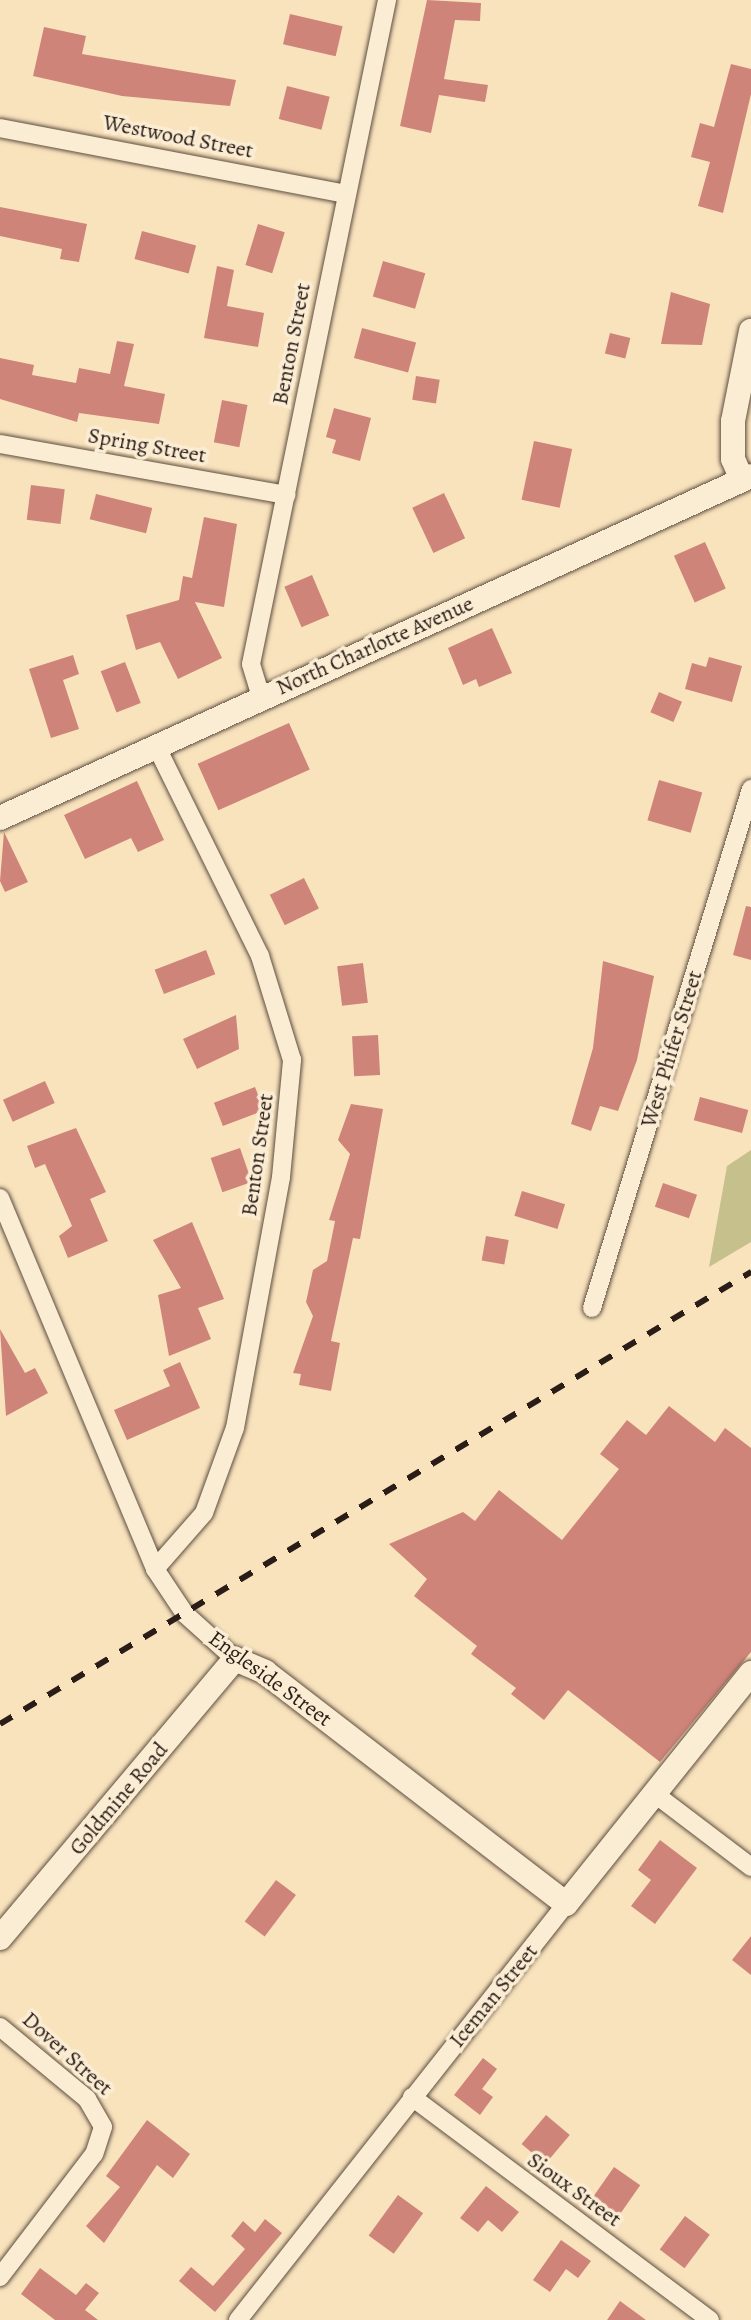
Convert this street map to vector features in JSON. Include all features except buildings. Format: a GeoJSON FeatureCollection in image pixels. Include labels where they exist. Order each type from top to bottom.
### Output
{"type":"FeatureCollection","features":[{"type":"Feature","properties":{"kind":"main road"},"geometry":{"type":"LineString","coordinates":[[747,478],[733,459],[733,421],[751,331]]}},
{"type":"Feature","properties":{"kind":"main road","name":"North Charlotte Avenue"},"geometry":{"type":"LineString","coordinates":[[0,818],[158,750],[261,697],[747,478]]}},
{"type":"Feature","properties":{"kind":"main road","name":"Engleside Street"},"geometry":{"type":"LineString","coordinates":[[235,1659],[265,1672],[566,1904]]}},
{"type":"Feature","properties":{"kind":"main road","name":"Goldmine Road"},"geometry":{"type":"LineString","coordinates":[[0,1938],[235,1659]]}},
{"type":"Feature","properties":{"kind":"main road","name":"Iceman Street"},"geometry":{"type":"LineString","coordinates":[[566,1904],[751,1673]]}},
{"type":"Feature","properties":{"kind":"street","name":"Benton Street"},"geometry":{"type":"LineString","coordinates":[[261,697],[251,664],[387,0]]}},
{"type":"Feature","properties":{"kind":"street","name":"Westwood Street"},"geometry":{"type":"LineString","coordinates":[[0,128],[346,194]]}},
{"type":"Feature","properties":{"kind":"street","name":"Spring Street"},"geometry":{"type":"LineString","coordinates":[[0,444],[287,495]]}},
{"type":"Feature","properties":{"kind":"street","name":"Benton Street"},"geometry":{"type":"LineString","coordinates":[[155,1569],[204,1513],[235,1428],[279,1191],[292,1060],[260,956],[158,750]]}},
{"type":"Feature","properties":{"kind":"street","name":"West Phifer Street"},"geometry":{"type":"LineString","coordinates":[[592,1308],[751,789]]}},
{"type":"Feature","properties":{"kind":"street","name":"Engleside Street"},"geometry":{"type":"LineString","coordinates":[[0,1198],[155,1569],[185,1614],[235,1659]]}},
{"type":"Feature","properties":{"kind":"street"},"geometry":{"type":"LineString","coordinates":[[655,1794],[751,1867]]}},
{"type":"Feature","properties":{"kind":"street","name":"Iceman Street"},"geometry":{"type":"LineString","coordinates":[[238,2320],[566,1904]]}},
{"type":"Feature","properties":{"kind":"street","name":"Dover Street"},"geometry":{"type":"LineString","coordinates":[[0,2027],[87,2099],[103,2127],[94,2154],[0,2277]]}},
{"type":"Feature","properties":{"kind":"street","name":"Sioux Street"},"geometry":{"type":"LineString","coordinates":[[412,2097],[710,2320]]}},
{"type":"Feature","properties":{"kind":"shaded area"},"geometry":{"type":"Polygon","coordinates":[[[751,1150],[751,1242],[709,1267],[727,1166],[751,1150]]]}},
{"type":"Feature","properties":{"kind":"railway"},"geometry":{"type":"LineString","coordinates":[[0,1724],[751,1272]]}}]}
